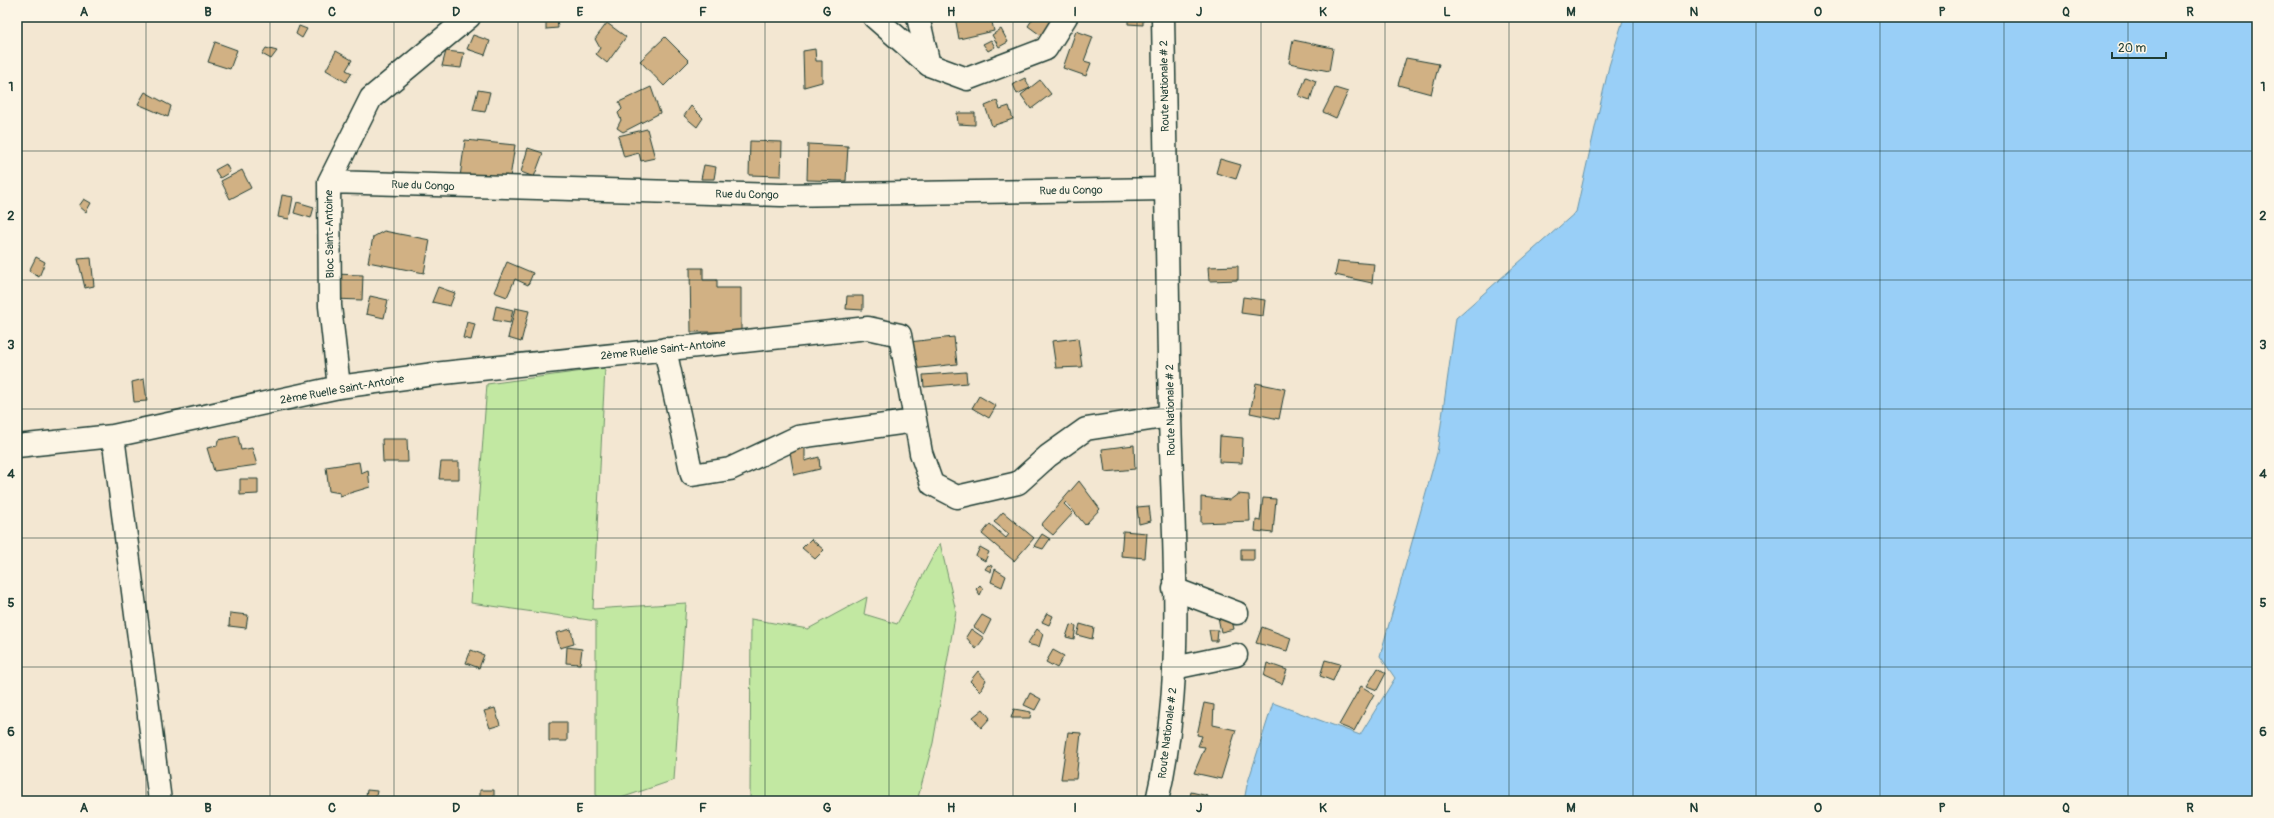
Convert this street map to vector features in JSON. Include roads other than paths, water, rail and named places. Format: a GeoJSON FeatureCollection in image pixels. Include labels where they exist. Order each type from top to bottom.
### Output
{"type":"FeatureCollection","features":[{"type":"Feature","properties":{"kind":"street","name":"Bloc Saint-Antoine"},"geometry":{"type":"LineString","coordinates":[[339,387],[330,306],[328,182],[371,98],[468,17]]}},
{"type":"Feature","properties":{"kind":"street"},"geometry":{"type":"LineString","coordinates":[[874,17],[929,65],[967,79],[1046,49],[1066,17]]}},
{"type":"Feature","properties":{"kind":"street"},"geometry":{"type":"LineString","coordinates":[[918,17],[929,65]]}},
{"type":"Feature","properties":{"kind":"street","name":"Route Nationale # 2"},"geometry":{"type":"LineString","coordinates":[[1157,801],[1166,763],[1173,696],[1174,668],[1174,589],[1163,17]]}},
{"type":"Feature","properties":{"kind":"street","name":"Rue du Congo"},"geometry":{"type":"LineString","coordinates":[[328,182],[781,195],[1166,189]]}},
{"type":"Feature","properties":{"kind":"street","name":"2ème Ruelle Saint-Antoine"},"geometry":{"type":"LineString","coordinates":[[17,446],[113,436],[339,387],[434,374],[868,328],[900,335],[921,453],[932,484],[957,496],[1018,483],[1048,456],[1086,429],[1170,416]]}},
{"type":"Feature","properties":{"kind":"street"},"geometry":{"type":"LineString","coordinates":[[665,349],[692,475],[730,470],[798,437],[916,421]]}},
{"type":"Feature","properties":{"kind":"street"},"geometry":{"type":"LineString","coordinates":[[113,436],[160,801]]}},
{"type":"Feature","properties":{"kind":"street"},"geometry":{"type":"LineString","coordinates":[[1174,589],[1237,613]]}},
{"type":"Feature","properties":{"kind":"street"},"geometry":{"type":"LineString","coordinates":[[1174,668],[1236,655]]}},
{"type":"Feature","properties":{"kind":"water"},"geometry":{"type":"Polygon","coordinates":[[[1624,17],[2257,17],[2257,801],[1244,801],[1247,785],[1273,703],[1360,735],[1395,678],[1380,656],[1437,453],[1456,318],[1576,212],[1609,66],[1624,17]]]}}]}
